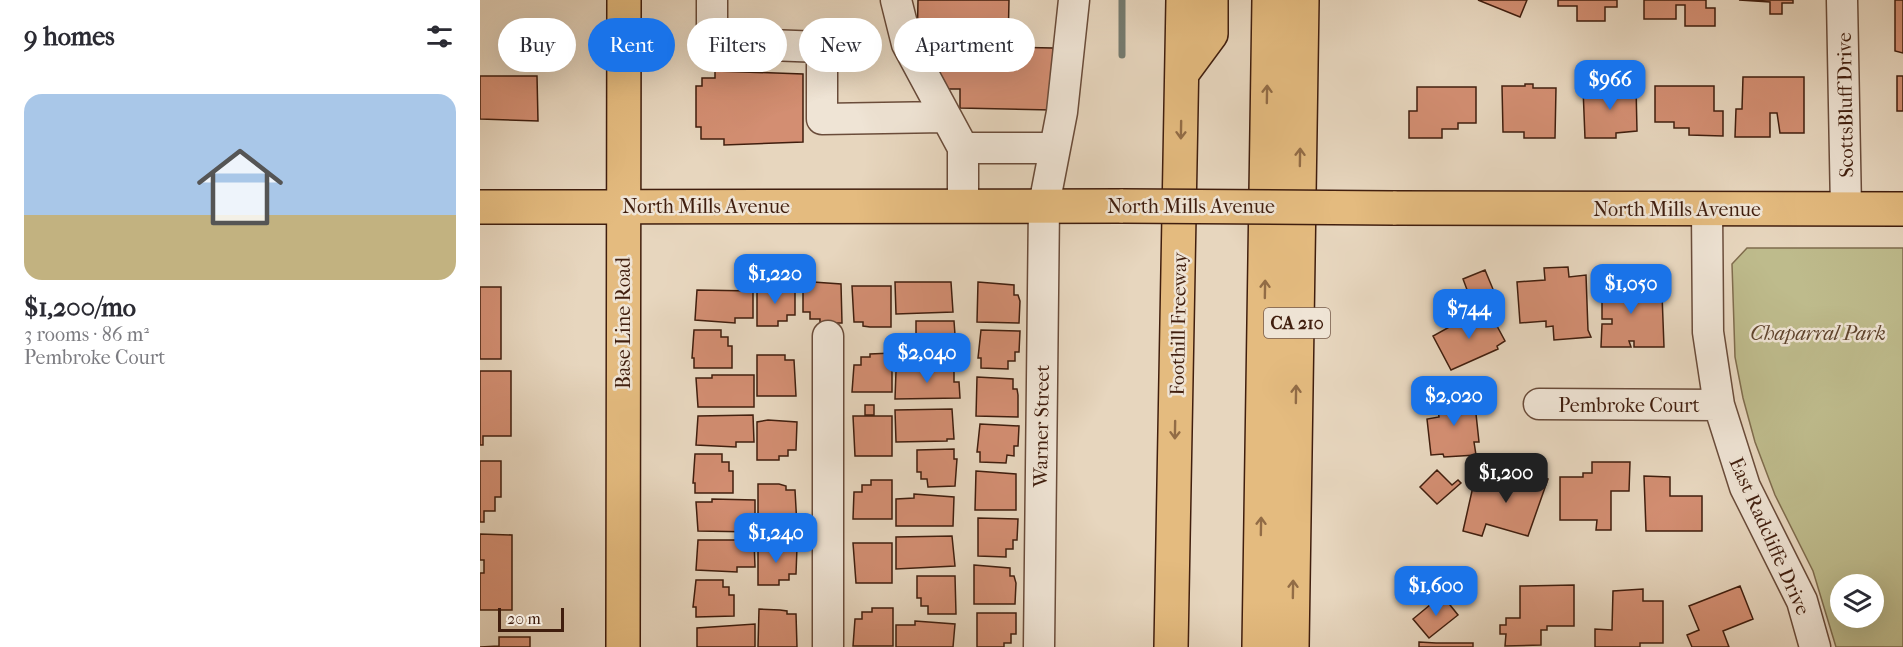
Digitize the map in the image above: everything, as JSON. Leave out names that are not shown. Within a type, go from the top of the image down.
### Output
[{"type":"main road","name":"Base Line Road","points":[[623,647],[624,0]]},
{"type":"main road","name":"Foothill Freeway","points":[[1171,647],[1183,0]]},
{"type":"main road","points":[[1183,72],[1211,34],[1212,0]]},
{"type":"main road","points":[[1259,647],[1269,0]]},
{"type":"main road","name":"CA 210","points":[[1292,647],[1302,0]]},
{"type":"main road","name":"North Mills Avenue","points":[[480,207],[1076,205],[1707,210],[1903,209]]},
{"type":"street","points":[[712,0],[712,44],[822,46],[822,119],[945,117]]},
{"type":"street","points":[[896,0],[907,44],[963,148],[963,206]]},
{"type":"street","name":"Warner Street","points":[[1039,647],[1044,205],[1062,112],[1074,0]]},
{"type":"street","name":"ScottsBluff Drive","points":[[1842,0],[1846,209]]},
{"type":"street","points":[[963,148],[1054,147]]},
{"type":"street","name":"East Radcliffe Drive","points":[[1707,210],[1708,332],[1719,405],[1745,487],[1802,601],[1815,647]]},
{"type":"street","points":[[828,336],[828,647]]},
{"type":"street","name":"Pembroke Court","points":[[1539,404],[1719,405]]},
{"type":"green space","name":"Chaparral Park","points":[[1747,248],[1903,248],[1903,647],[1836,647],[1830,628],[1884,628],[1884,574],[1830,574],[1830,627],[1813,571],[1775,495],[1755,442],[1735,357],[1732,264]]},
{"type":"building","points":[[918,0],[1009,0],[1009,18],[918,18]]},
{"type":"building","points":[[1478,0],[1527,0],[1520,17]]},
{"type":"building","points":[[1558,0],[1617,0],[1617,7],[1605,7],[1605,21],[1577,21],[1577,6],[1558,6]]},
{"type":"building","points":[[1644,0],[1706,0],[1706,8],[1715,8],[1715,26],[1685,26],[1685,5],[1676,5],[1676,19],[1644,19]]},
{"type":"building","points":[[1739,0],[1793,0],[1793,3],[1782,3],[1782,14],[1770,14],[1770,2]]},
{"type":"building","points":[[1895,0],[1903,0],[1903,53],[1895,51]]},
{"type":"building","points":[[1035,48],[1053,48],[1052,110],[960,108],[960,89],[940,89],[940,72],[1035,72]]},
{"type":"building","points":[[715,72],[803,74],[803,142],[724,145],[724,139],[701,139],[701,127],[696,127],[696,86],[702,86],[702,78],[715,78]]},
{"type":"building","points":[[480,76],[537,76],[538,121],[480,119]]},
{"type":"building","points":[[1897,76],[1903,76],[1903,111],[1897,111]]},
{"type":"building","points":[[1743,77],[1804,77],[1804,133],[1780,133],[1777,113],[1770,113],[1770,137],[1735,137],[1736,109],[1742,109]]},
{"type":"building","points":[[1525,84],[1533,84],[1533,88],[1556,88],[1555,138],[1524,138],[1524,132],[1503,132],[1502,86],[1525,86]]},
{"type":"building","points":[[1636,86],[1637,131],[1616,133],[1616,138],[1585,138],[1583,88]]},
{"type":"building","points":[[1655,86],[1714,86],[1714,111],[1723,111],[1723,136],[1689,135],[1689,128],[1674,128],[1674,122],[1655,122]]},
{"type":"building","points":[[1417,87],[1476,87],[1476,123],[1458,123],[1458,129],[1442,129],[1442,138],[1409,138],[1409,111],[1417,111]]},
{"type":"building","points":[[1568,267],[1569,277],[1586,275],[1588,330],[1591,337],[1554,340],[1553,326],[1546,327],[1546,321],[1520,323],[1517,282],[1545,280],[1544,268]]},
{"type":"building","points":[[1485,270],[1495,294],[1472,303],[1463,279]]},
{"type":"building","points":[[1610,276],[1639,276],[1639,294],[1662,294],[1664,347],[1634,347],[1634,341],[1629,341],[1631,347],[1601,347],[1602,324],[1612,324],[1612,319],[1602,319],[1602,283],[1610,283]]},
{"type":"building","points":[[813,282],[841,284],[842,323],[820,323],[820,319],[810,319],[810,312],[803,312],[803,285],[814,285]]},
{"type":"building","points":[[895,282],[951,282],[953,312],[896,314]]},
{"type":"building","points":[[978,282],[1014,285],[1014,295],[1018,295],[1020,301],[1019,323],[977,322]]},
{"type":"building","points":[[784,285],[795,287],[795,315],[787,315],[787,321],[778,321],[778,326],[757,326],[757,288]]},
{"type":"building","points":[[852,286],[891,286],[891,327],[870,327],[863,326],[863,322],[854,322]]},
{"type":"building","points":[[480,287],[501,287],[501,359],[480,359]]},
{"type":"building","points":[[697,290],[753,291],[753,318],[735,318],[735,323],[695,320]]},
{"type":"building","points":[[1480,310],[1484,317],[1490,313],[1505,341],[1497,346],[1498,349],[1451,370],[1433,336]]},
{"type":"building","points":[[916,321],[954,321],[956,349],[954,349],[954,359],[927,360],[927,352],[920,352],[920,343],[916,343]]},
{"type":"building","points":[[694,330],[721,330],[721,337],[728,337],[728,346],[732,346],[732,368],[694,368],[694,358],[692,358]]},
{"type":"building","points":[[981,330],[1020,331],[1019,352],[1015,352],[1015,361],[1008,361],[1008,369],[981,368],[981,358],[978,358]]},
{"type":"building","points":[[892,353],[892,392],[852,392],[854,365],[861,365],[861,357],[870,357],[870,354]]},
{"type":"building","points":[[757,355],[785,355],[785,360],[794,360],[796,396],[757,396]]},
{"type":"building","points":[[913,366],[954,369],[954,382],[959,382],[960,398],[895,399],[896,371],[913,371]]},
{"type":"building","points":[[480,371],[511,371],[511,436],[483,436],[483,445],[480,445]]},
{"type":"building","points":[[712,375],[754,375],[754,407],[698,407],[696,378],[712,378]]},
{"type":"building","points":[[977,377],[1013,379],[1013,389],[1017,389],[1018,395],[1018,417],[976,416]]},
{"type":"building","points":[[1468,391],[1471,414],[1476,414],[1479,442],[1474,442],[1476,455],[1444,457],[1443,454],[1431,455],[1427,419],[1439,417],[1436,397]]},
{"type":"building","points":[[865,405],[874,405],[874,415],[865,415]]},
{"type":"building","points":[[952,409],[954,439],[896,442],[895,410]]},
{"type":"building","points":[[753,415],[754,442],[736,442],[736,447],[696,445],[698,416]]},
{"type":"building","points":[[853,416],[892,416],[892,456],[855,456]]},
{"type":"building","points":[[768,420],[797,422],[796,450],[788,450],[788,456],[779,456],[779,460],[757,460],[757,422]]},
{"type":"building","points":[[980,424],[1019,426],[1018,446],[1014,446],[1014,456],[1007,455],[1006,463],[980,462],[980,452],[977,452]]},
{"type":"building","points":[[954,449],[954,459],[957,459],[955,486],[928,487],[927,479],[921,479],[921,472],[917,472],[917,450]]},
{"type":"building","points":[[695,454],[722,454],[722,462],[729,462],[729,471],[733,471],[733,493],[695,493],[695,483],[693,483]]},
{"type":"building","points":[[480,461],[501,461],[501,497],[495,497],[495,511],[484,511],[484,522],[480,522]]},
{"type":"building","points":[[1592,462],[1630,462],[1629,491],[1611,491],[1611,530],[1596,530],[1597,520],[1560,520],[1560,477],[1583,477],[1583,473],[1592,473]]},
{"type":"building","points":[[1513,469],[1548,479],[1528,536],[1486,524],[1482,536],[1463,531],[1474,482],[1500,489],[1503,480],[1509,482]]},
{"type":"building","points":[[1437,470],[1452,485],[1458,480],[1461,483],[1437,504],[1420,487]]},
{"type":"building","points":[[976,471],[1016,474],[1016,510],[975,510]]},
{"type":"building","points":[[1644,476],[1670,477],[1670,496],[1702,496],[1702,531],[1646,531]]},
{"type":"building","points":[[871,480],[892,480],[892,519],[853,519],[854,492],[862,492],[862,485],[871,485]]},
{"type":"building","points":[[758,484],[779,484],[786,486],[786,490],[795,490],[797,526],[758,526]]},
{"type":"building","points":[[914,494],[954,497],[953,526],[896,526],[896,499],[914,498]]},
{"type":"building","points":[[712,499],[755,500],[755,532],[698,531],[696,502],[712,502]]},
{"type":"building","points":[[978,518],[1018,519],[1017,540],[1013,540],[1013,549],[1006,549],[1006,557],[978,556]]},
{"type":"building","points":[[480,534],[512,535],[512,610],[480,610],[480,573],[484,573],[484,560],[480,560]]},
{"type":"building","points":[[952,536],[955,566],[896,569],[896,537]]},
{"type":"building","points":[[698,540],[754,540],[755,567],[737,567],[737,572],[696,570]]},
{"type":"building","points":[[853,543],[892,543],[892,583],[856,583]]},
{"type":"building","points":[[768,545],[797,547],[796,574],[789,574],[789,580],[779,580],[779,585],[758,585],[758,547],[768,547]]},
{"type":"building","points":[[974,565],[1010,568],[1010,576],[1014,576],[1016,583],[1015,604],[974,604]]},
{"type":"building","points":[[917,576],[955,576],[956,614],[928,614],[928,606],[921,606],[921,598],[917,598]]},
{"type":"building","points":[[696,580],[723,580],[723,587],[729,587],[729,595],[734,595],[734,616],[696,617],[696,607],[693,607]]},
{"type":"building","points":[[1574,585],[1574,626],[1547,626],[1547,630],[1541,630],[1541,645],[1505,646],[1506,634],[1500,634],[1500,625],[1506,625],[1506,618],[1520,618],[1520,586]]},
{"type":"building","points":[[1740,586],[1753,619],[1723,631],[1729,647],[1692,647],[1687,635],[1699,630],[1689,606]]},
{"type":"building","points":[[1643,589],[1643,601],[1663,601],[1663,643],[1640,643],[1640,647],[1595,647],[1595,629],[1612,630],[1613,591]]},
{"type":"building","points":[[1442,595],[1458,615],[1429,638],[1413,619]]},
{"type":"building","points":[[872,608],[893,608],[893,646],[853,646],[855,619],[862,619],[862,612],[872,612]]},
{"type":"building","points":[[759,609],[780,610],[787,611],[787,614],[796,614],[797,647],[758,647]]},
{"type":"building","points":[[977,613],[1016,613],[1016,634],[1011,634],[1011,643],[1004,643],[1004,647],[977,647]]},
{"type":"building","points":[[915,621],[955,624],[953,647],[896,647],[896,625],[915,625]]},
{"type":"building","points":[[755,624],[755,647],[697,647],[697,628]]},
{"type":"building","points":[[499,637],[530,637],[530,647],[480,647],[499,646]]},
{"type":"building","points":[[1419,642],[1473,643],[1473,647],[1419,647]]},
{"type":"waterway","points":[[1122,0],[1122,55]]}]
